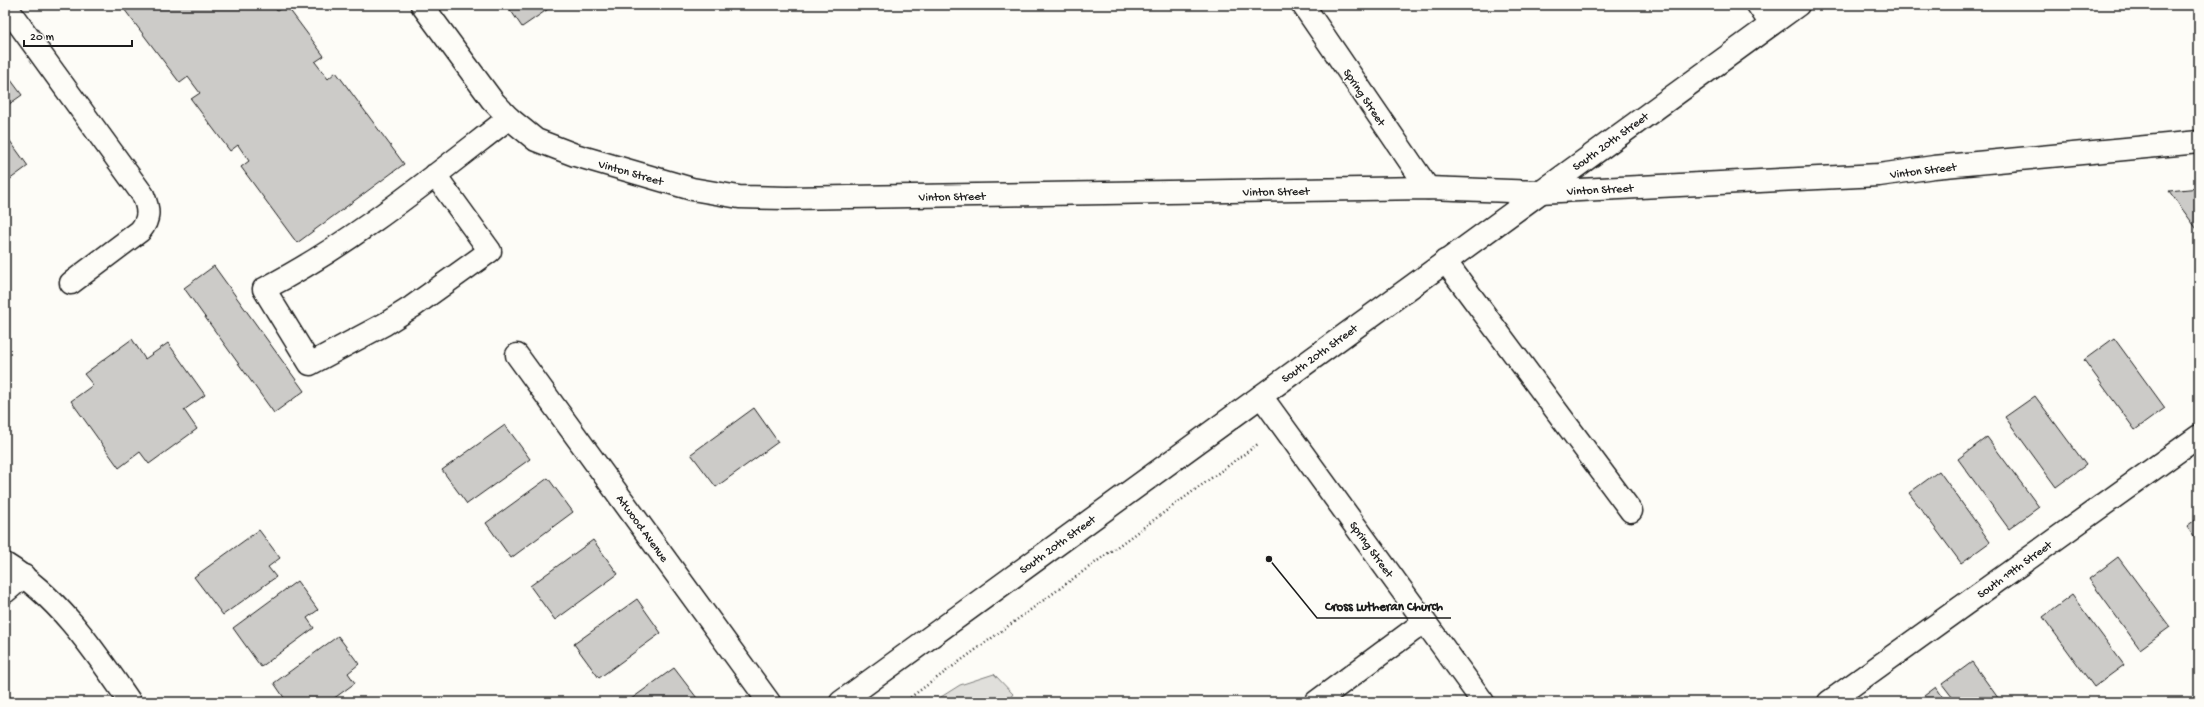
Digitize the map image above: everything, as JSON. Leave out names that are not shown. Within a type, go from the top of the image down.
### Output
[{"type":"street","points":[[5,5],[143,195],[149,208],[145,226],[140,231],[71,283]]},
{"type":"street","name":"Vinton Street","points":[[422,5],[492,100],[509,118],[536,140],[575,155],[692,190],[739,197],[787,198],[1428,188],[1539,192],[1880,175],[1934,167],[2199,142]]},
{"type":"street","name":"Spring Street","points":[[1303,5],[1428,188]]},
{"type":"street","points":[[1758,5],[1771,24]]},
{"type":"street","name":"South 20th Street","points":[[841,702],[1539,192],[1798,5]]},
{"type":"street","points":[[435,175],[490,251],[407,311],[310,364],[264,289],[306,267],[337,248],[509,118]]},
{"type":"street","points":[[1445,261],[1631,511]]},
{"type":"street","name":"Atwood Avenue","points":[[517,355],[769,702]]},
{"type":"street","name":"Spring Street","points":[[1261,396],[1482,702]]},
{"type":"street","name":"South 19th Street","points":[[1829,702],[2199,436]]},
{"type":"street","points":[[5,564],[24,576],[60,608],[88,642],[130,702]]},
{"type":"street","points":[[5,592],[24,576]]},
{"type":"street","points":[[1316,702],[1424,622]]},
{"type":"path","points":[[904,702],[1283,426]]},
{"type":"shaded area","points":[[994,674],[1013,694],[1007,702],[933,702],[960,685]]},
{"type":"building","points":[[121,5],[273,5],[277,11],[286,5],[324,56],[315,62],[328,79],[336,72],[404,164],[297,243],[241,167],[249,161],[238,145],[230,151],[191,99],[200,93],[188,77],[180,83]]},
{"type":"building","points":[[507,5],[554,5],[522,27]]},
{"type":"building","points":[[5,72],[22,95],[5,107]]},
{"type":"building","points":[[5,134],[28,166],[5,183]]},
{"type":"building","points":[[2199,188],[2199,232],[2169,191]]},
{"type":"building","points":[[214,266],[304,391],[274,413],[184,288]]},
{"type":"building","points":[[2114,338],[2165,408],[2135,430],[2084,360]]},
{"type":"building","points":[[132,339],[145,359],[168,343],[205,395],[184,410],[197,429],[149,464],[140,452],[119,468],[71,401],[93,385],[84,374]]},
{"type":"building","points":[[2035,396],[2086,465],[2056,487],[2005,417]]},
{"type":"building","points":[[754,408],[778,442],[716,487],[691,454]]},
{"type":"building","points":[[505,425],[530,459],[467,504],[442,470]]},
{"type":"building","points":[[1987,437],[2039,507],[2009,529],[1958,459]]},
{"type":"building","points":[[1939,471],[1990,542],[1961,563],[1909,493]]},
{"type":"building","points":[[548,478],[573,512],[511,558],[486,523]]},
{"type":"building","points":[[2199,517],[2199,543],[2187,526]]},
{"type":"building","points":[[259,530],[280,558],[268,567],[276,577],[223,615],[194,577]]},
{"type":"building","points":[[593,540],[618,574],[555,620],[530,586]]},
{"type":"building","points":[[2118,557],[2170,627],[2140,649],[2089,579]]},
{"type":"building","points":[[297,581],[318,610],[307,618],[314,628],[261,667],[233,628]]},
{"type":"building","points":[[2072,595],[2124,665],[2094,687],[2043,617]]},
{"type":"building","points":[[637,599],[661,633],[599,678],[574,644]]},
{"type":"building","points":[[338,636],[359,664],[348,673],[355,683],[329,702],[287,702],[274,683]]},
{"type":"building","points":[[1972,662],[2001,702],[1956,702],[1942,684]]},
{"type":"building","points":[[674,668],[700,702],[627,702]]},
{"type":"building","points":[[1936,687],[1946,702],[1916,702]]},
{"type":"place","name":"Cross Lutheran Church","points":[[1269,559]]}]
